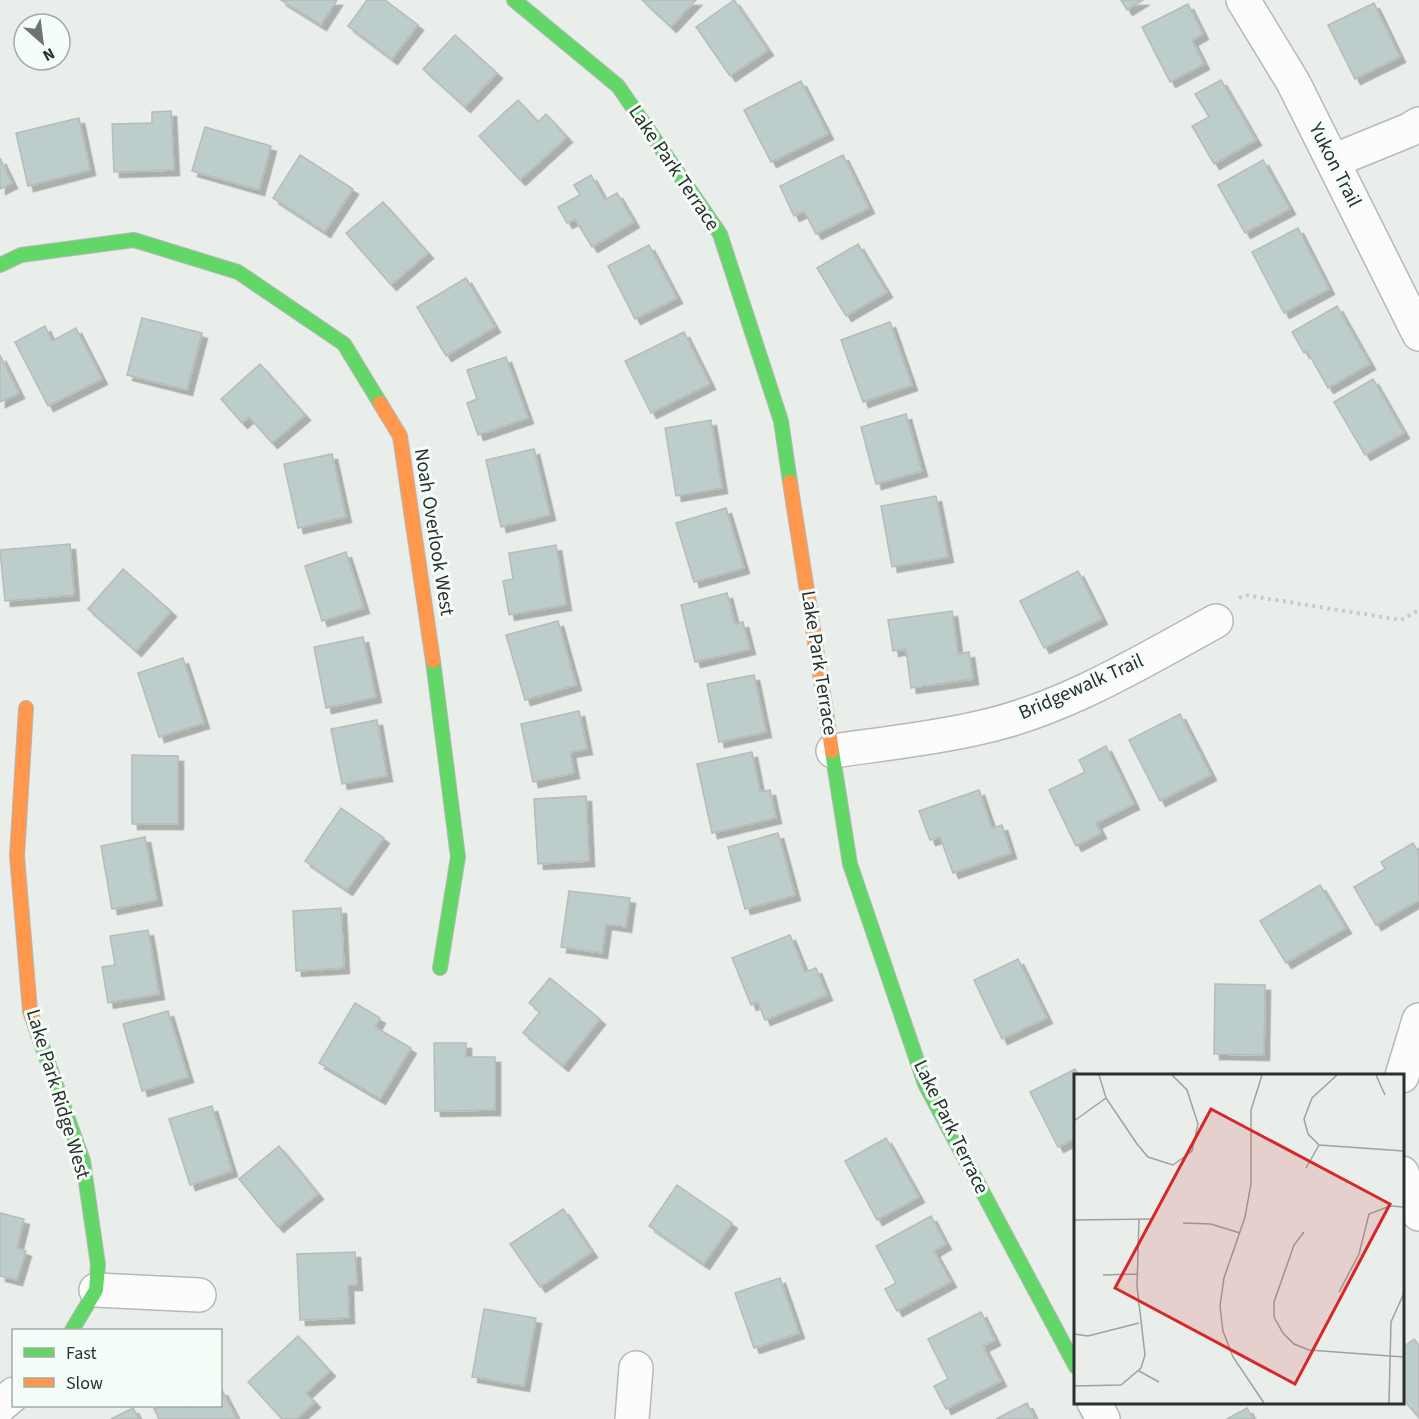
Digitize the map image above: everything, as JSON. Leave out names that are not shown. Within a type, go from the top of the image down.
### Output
[{"type":"street","name":"Lake Park Terrace","points":[[514,0],[618,86],[720,234],[781,421],[850,864],[925,1084],[1074,1363]]},
{"type":"street","name":"Yukon Trail","points":[[1243,0],[1293,82],[1419,334]]},
{"type":"street","points":[[1333,161],[1419,124]]},
{"type":"street","name":"Noah Overlook West","points":[[0,265],[21,255],[134,240],[238,272],[344,344],[400,436],[426,610],[458,857],[440,968]]},
{"type":"street","name":"Bridgewalk Trail","points":[[833,751],[979,728],[1038,710],[1092,686],[1216,621]]},
{"type":"street","name":"Lake Park Ridge West","points":[[26,708],[17,856],[30,1011],[83,1161],[98,1265],[96,1290],[73,1329]]},
{"type":"street","points":[[1403,1074],[1419,1020]]},
{"type":"street","points":[[1404,1178],[1419,1214]]},
{"type":"street","points":[[96,1290],[200,1295]]},
{"type":"street","points":[[632,1419],[636,1368]]},
{"type":"street","points":[[0,1406],[12,1396]]},
{"type":"street","points":[[1095,1404],[1103,1419]]},
{"type":"path","points":[[1216,621],[1210,611],[1245,595],[1401,620],[1419,610]]},
{"type":"building","points":[[281,0],[337,0],[321,25]]},
{"type":"building","points":[[367,0],[385,0],[418,25],[392,59],[348,26]]},
{"type":"building","points":[[642,0],[696,0],[671,27]]},
{"type":"building","points":[[734,0],[768,50],[730,76],[696,27]]},
{"type":"building","points":[[1121,0],[1143,0],[1127,10]]},
{"type":"building","points":[[1374,3],[1400,57],[1355,79],[1328,25]]},
{"type":"building","points":[[1188,4],[1203,34],[1192,40],[1204,64],[1170,82],[1142,27]]},
{"type":"building","points":[[455,35],[497,73],[465,107],[423,69]]},
{"type":"building","points":[[1221,80],[1256,140],[1214,164],[1192,126],[1209,117],[1195,94]]},
{"type":"building","points":[[801,81],[828,134],[771,162],[744,110]]},
{"type":"building","points":[[518,100],[538,122],[546,114],[567,137],[520,180],[479,136]]},
{"type":"building","points":[[171,111],[174,170],[114,172],[112,124],[152,123],[152,112]]},
{"type":"building","points":[[79,118],[90,170],[28,186],[16,133]]},
{"type":"building","points":[[205,127],[271,146],[259,190],[192,171]]},
{"type":"building","points":[[300,155],[353,189],[325,232],[273,198]]},
{"type":"building","points":[[843,155],[869,208],[816,234],[804,211],[794,216],[780,186]]},
{"type":"building","points":[[0,158],[12,183],[0,189]]},
{"type":"building","points":[[1263,160],[1290,209],[1245,233],[1218,185]]},
{"type":"building","points":[[591,175],[605,200],[617,193],[634,222],[592,247],[575,219],[567,223],[558,207],[580,195],[574,185]]},
{"type":"building","points":[[383,202],[428,253],[391,285],[346,233]]},
{"type":"building","points":[[1298,228],[1329,289],[1284,313],[1252,252]]},
{"type":"building","points":[[858,244],[887,292],[846,316],[817,268]]},
{"type":"building","points":[[649,245],[677,298],[635,319],[608,266]]},
{"type":"building","points":[[466,278],[495,327],[446,356],[417,307]]},
{"type":"building","points":[[1337,306],[1370,364],[1328,388],[1307,351],[1304,353],[1292,332]]},
{"type":"building","points":[[142,318],[202,333],[187,390],[127,375]]},
{"type":"building","points":[[890,322],[912,385],[863,402],[841,340]]},
{"type":"building","points":[[45,326],[52,341],[76,328],[102,379],[48,406],[15,342]]},
{"type":"building","points":[[684,332],[710,384],[651,413],[625,361]]},
{"type":"building","points":[[0,355],[19,393],[0,402]]},
{"type":"building","points":[[506,357],[528,418],[478,435],[467,403],[477,399],[467,370]]},
{"type":"building","points":[[260,364],[305,415],[272,443],[249,417],[242,423],[221,399]]},
{"type":"building","points":[[1373,379],[1404,433],[1365,455],[1334,402]]},
{"type":"building","points":[[906,414],[922,471],[876,484],[861,427]]},
{"type":"building","points":[[711,420],[722,488],[676,496],[665,428]]},
{"type":"building","points":[[534,449],[550,515],[501,527],[486,460]]},
{"type":"building","points":[[332,454],[346,517],[298,528],[284,464]]},
{"type":"building","points":[[936,496],[948,557],[892,567],[881,506]]},
{"type":"building","points":[[726,508],[744,568],[694,582],[676,523]]},
{"type":"building","points":[[70,544],[74,595],[5,601],[0,550]]},
{"type":"building","points":[[556,545],[566,605],[509,615],[503,581],[513,579],[509,553]]},
{"type":"building","points":[[346,552],[364,608],[322,621],[305,566]]},
{"type":"building","points":[[123,569],[171,611],[136,651],[88,609]]},
{"type":"building","points":[[1078,571],[1102,619],[1044,648],[1020,601]]},
{"type":"building","points":[[727,593],[735,624],[743,622],[750,649],[695,662],[681,605]]},
{"type":"building","points":[[952,611],[958,654],[969,652],[973,679],[911,688],[906,649],[893,651],[888,620]]},
{"type":"building","points":[[558,621],[576,685],[525,700],[506,635]]},
{"type":"building","points":[[363,637],[376,697],[326,708],[314,647]]},
{"type":"building","points":[[183,658],[204,723],[159,737],[138,673]]},
{"type":"building","points":[[754,675],[766,732],[719,742],[707,684]]},
{"type":"building","points":[[579,711],[587,749],[570,752],[574,773],[533,782],[521,724]]},
{"type":"building","points":[[1180,714],[1211,775],[1160,801],[1129,740]]},
{"type":"building","points":[[377,720],[387,776],[342,784],[331,729]]},
{"type":"building","points":[[1106,746],[1134,804],[1096,823],[1101,833],[1076,846],[1049,790],[1085,772],[1079,760]]},
{"type":"building","points":[[752,752],[760,792],[770,790],[776,818],[712,833],[697,764]]},
{"type":"building","points":[[132,755],[178,756],[178,824],[132,824]]},
{"type":"building","points":[[979,790],[992,828],[1002,825],[1011,853],[953,873],[940,837],[930,840],[919,811]]},
{"type":"building","points":[[586,796],[589,861],[538,864],[534,799]]},
{"type":"building","points":[[341,808],[384,838],[347,890],[305,861]]},
{"type":"building","points":[[778,833],[795,895],[745,909],[728,847]]},
{"type":"building","points":[[145,837],[157,900],[112,909],[101,846]]},
{"type":"building","points":[[1413,843],[1419,854],[1419,900],[1376,925],[1354,887],[1385,869],[1381,862]]},
{"type":"building","points":[[1320,885],[1346,928],[1286,963],[1260,921]]},
{"type":"building","points":[[569,891],[630,898],[626,927],[606,924],[602,953],[561,947]]},
{"type":"building","points":[[341,908],[344,968],[296,971],[293,911]]},
{"type":"building","points":[[148,930],[159,994],[108,1003],[102,967],[115,965],[110,936]]},
{"type":"building","points":[[790,935],[805,972],[816,968],[827,995],[765,1020],[758,1002],[751,1005],[732,958]]},
{"type":"building","points":[[1018,959],[1047,1018],[1002,1039],[974,980]]},
{"type":"building","points":[[550,978],[600,1019],[563,1066],[523,1033],[540,1012],[529,1003]]},
{"type":"building","points":[[1215,984],[1265,985],[1264,1055],[1214,1054]]},
{"type":"building","points":[[355,1003],[380,1018],[375,1027],[411,1048],[380,1099],[319,1063]]},
{"type":"building","points":[[168,1011],[188,1077],[142,1091],[123,1024]]},
{"type":"building","points":[[434,1043],[466,1043],[466,1057],[495,1057],[495,1110],[435,1111]]},
{"type":"building","points":[[1075,1069],[1078,1074],[1074,1074],[1074,1139],[1058,1147],[1030,1092]]},
{"type":"building","points":[[212,1106],[232,1171],[190,1185],[169,1119]]},
{"type":"building","points":[[886,1138],[919,1197],[877,1220],[845,1161]]},
{"type":"building","points":[[279,1146],[318,1194],[278,1227],[239,1179]]},
{"type":"building","points":[[677,1185],[732,1223],[704,1264],[649,1226]]},
{"type":"building","points":[[563,1209],[592,1252],[540,1287],[510,1244]]},
{"type":"building","points":[[0,1213],[24,1219],[17,1248],[26,1251],[17,1280],[0,1276]]},
{"type":"building","points":[[931,1216],[946,1244],[934,1251],[951,1282],[897,1311],[885,1289],[896,1283],[876,1246]]},
{"type":"building","points":[[355,1252],[357,1285],[348,1285],[349,1318],[300,1320],[297,1254]]},
{"type":"building","points":[[780,1278],[799,1333],[754,1348],[735,1293]]},
{"type":"building","points":[[484,1309],[536,1318],[524,1386],[472,1377]]},
{"type":"building","points":[[981,1312],[995,1340],[983,1346],[1001,1381],[946,1409],[934,1386],[948,1379],[928,1339]]},
{"type":"building","points":[[298,1336],[330,1371],[306,1393],[315,1402],[296,1419],[282,1419],[248,1382]]},
{"type":"building","points":[[1414,1339],[1419,1345],[1419,1418],[1404,1400],[1404,1346]]},
{"type":"building","points":[[222,1390],[237,1419],[159,1419],[154,1409],[159,1407],[222,1407]]},
{"type":"building","points":[[1027,1403],[1035,1419],[996,1419]]},
{"type":"building","points":[[133,1408],[139,1419],[111,1419]]},
{"type":"building","points":[[1247,1408],[1253,1419],[1227,1419]]},
{"type":"traffic: fast","points":[[514,0],[618,86],[720,234],[781,421],[790,482]]},
{"type":"traffic: fast","points":[[0,265],[21,255],[134,240],[238,272],[344,344],[380,403]]},
{"type":"traffic: fast","points":[[433,661],[458,857],[440,968]]},
{"type":"traffic: fast","points":[[832,751],[850,864],[925,1084],[1074,1363]]},
{"type":"traffic: fast","points":[[41,1043],[83,1161],[98,1265],[96,1290],[73,1329]]},
{"type":"traffic: slow","points":[[380,403],[400,436],[433,661]]},
{"type":"traffic: slow","points":[[790,482],[832,751]]},
{"type":"traffic: slow","points":[[26,708],[17,856],[30,1011],[41,1043]]}]
